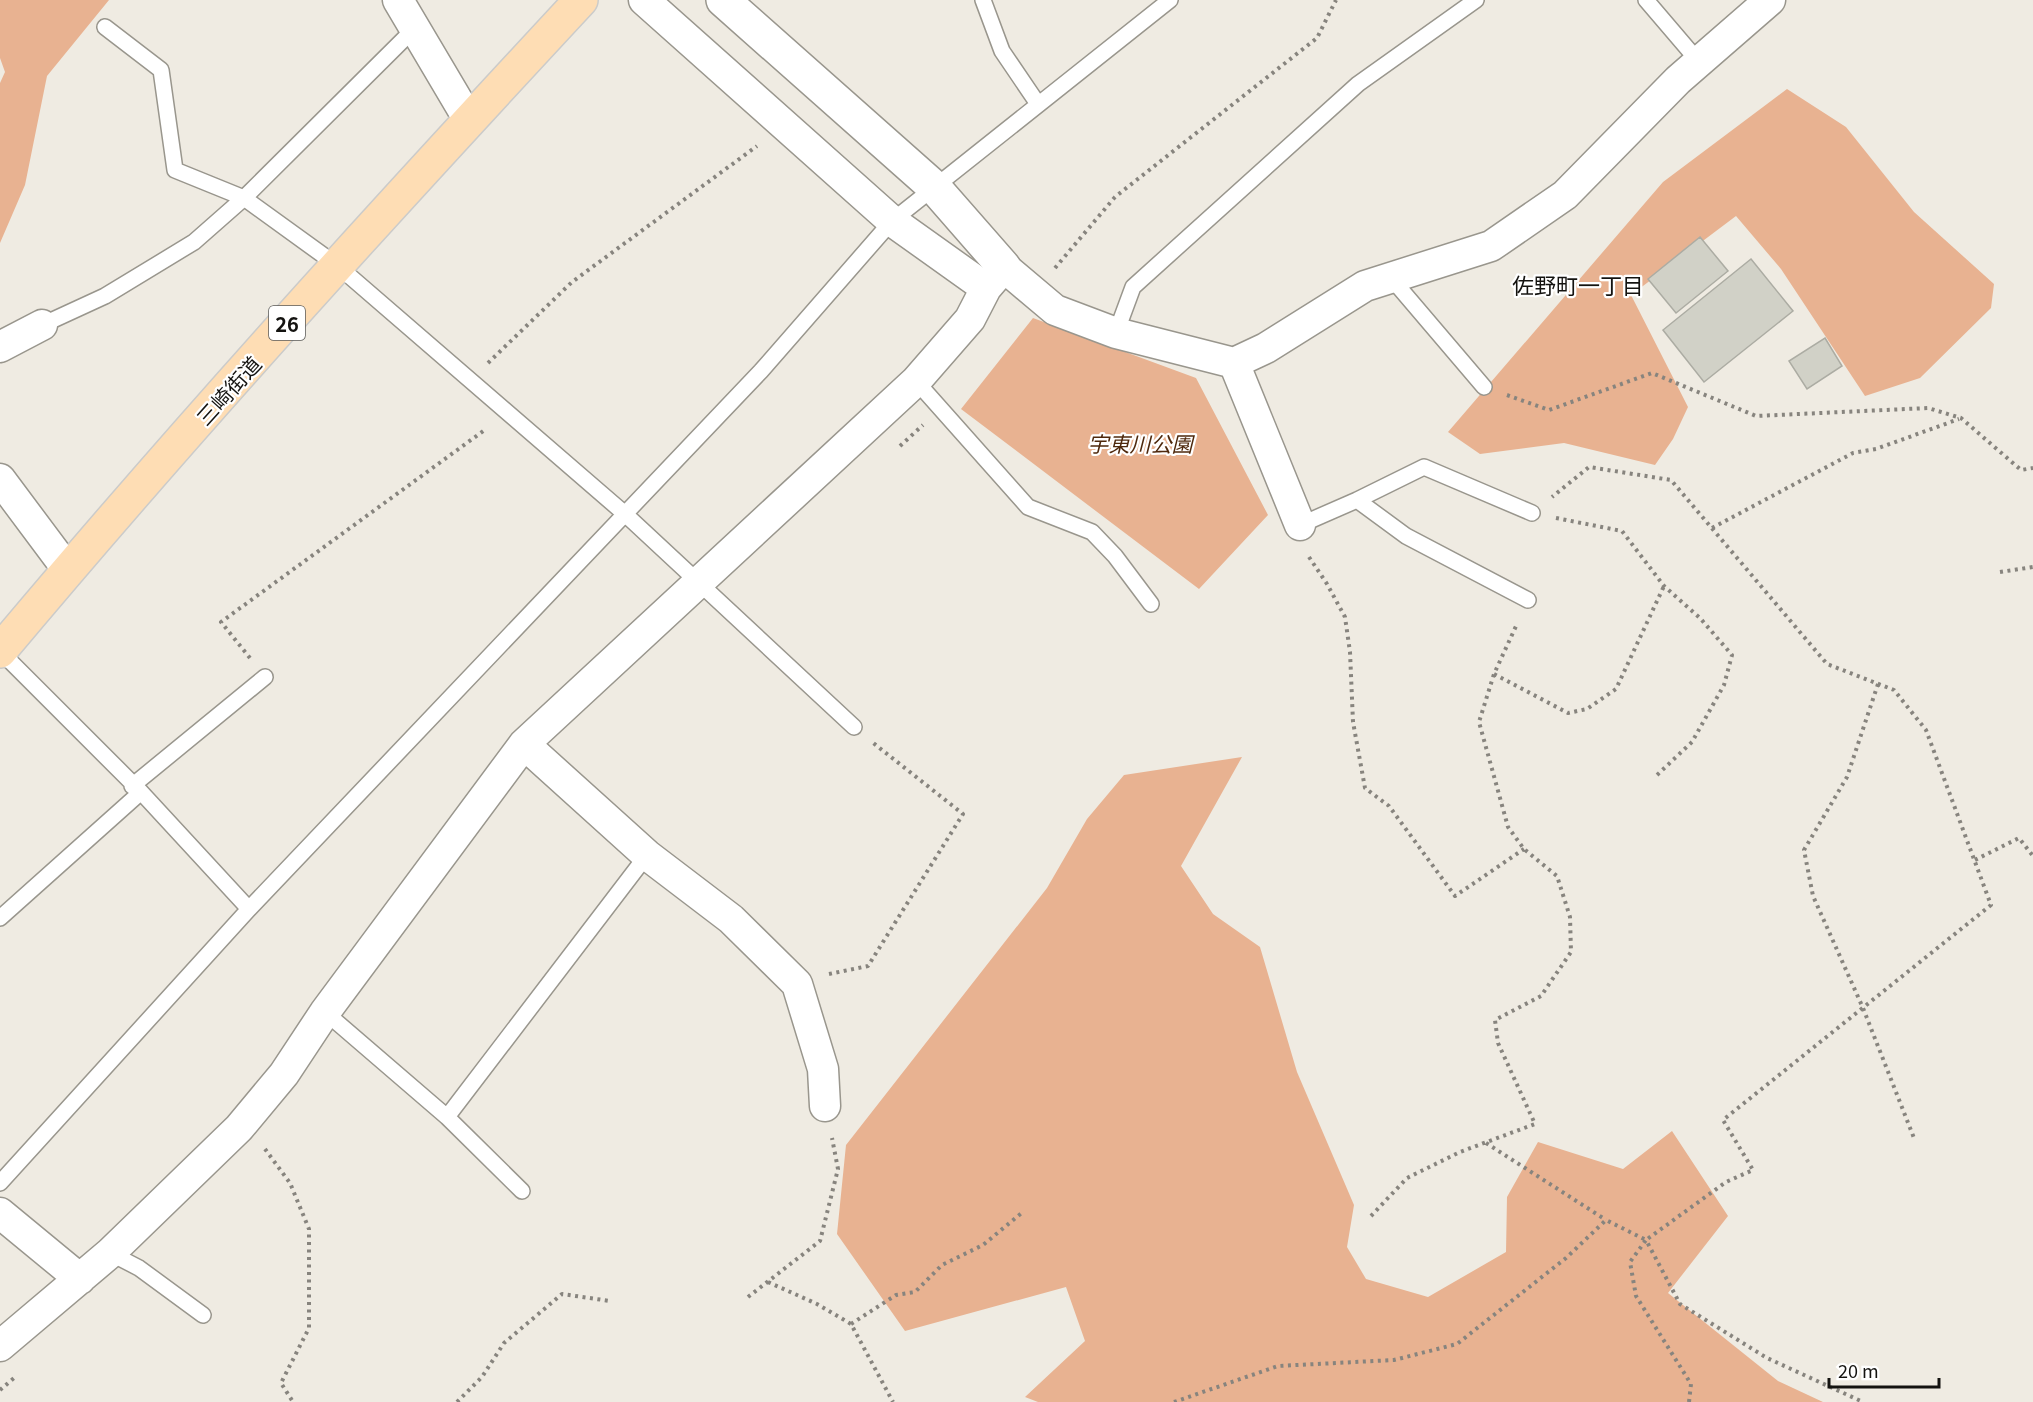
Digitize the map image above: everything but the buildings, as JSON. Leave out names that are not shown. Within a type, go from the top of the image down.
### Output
[{"type":"main road","name":"三崎街道","points":[[0,651],[68,570],[338,266],[581,0]]},
{"type":"street","points":[[398,0],[469,120]]},
{"type":"street","points":[[644,0],[892,221],[995,277],[1033,293],[1055,310],[1116,333],[1234,363],[1266,348],[1365,286],[1491,246],[1565,195],[1699,62],[1770,0]]},
{"type":"street","points":[[723,0],[934,187],[995,277]]},
{"type":"street","points":[[0,1346],[110,1253],[239,1128],[284,1074],[325,1012],[524,744],[916,381],[970,319],[995,277]]},
{"type":"street","points":[[0,347],[42,325]]},
{"type":"street","points":[[1234,363],[1300,525]]},
{"type":"street","points":[[0,479],[68,570]]},
{"type":"street","points":[[524,744],[647,855],[731,919],[797,984],[823,1069],[825,1106]]},
{"type":"street","points":[[0,1213],[80,1279]]},
{"type":"lane","points":[[983,0],[1002,51],[1038,104]]},
{"type":"lane","points":[[0,1184],[249,909],[761,371],[892,221],[1170,0]]},
{"type":"lane","points":[[1116,333],[1133,287],[1358,84],[1476,0]]},
{"type":"lane","points":[[1646,0],[1699,62]]},
{"type":"lane","points":[[105,27],[162,70],[176,170],[244,198],[338,266],[625,514],[854,727]]},
{"type":"lane","points":[[42,325],[105,296],[194,242],[244,198],[414,30]]},
{"type":"lane","points":[[1392,279],[1484,387]]},
{"type":"lane","points":[[916,381],[1028,507],[1092,532],[1114,556],[1151,604]]},
{"type":"lane","points":[[1300,525],[1424,467],[1532,513]]},
{"type":"lane","points":[[1357,500],[1406,536],[1528,600]]},
{"type":"lane","points":[[0,651],[65,714],[249,909]]},
{"type":"lane","points":[[0,918],[136,789],[265,677]]},
{"type":"lane","points":[[447,1117],[647,855]]},
{"type":"lane","points":[[325,1012],[447,1117],[522,1191]]},
{"type":"lane","points":[[110,1253],[139,1268],[203,1315]]},
{"type":"path","points":[[1033,293],[1115,197],[1317,38],[1336,0]]},
{"type":"path","points":[[470,380],[572,282],[784,126]]},
{"type":"path","points":[[1484,387],[1548,410],[1652,373],[1756,416],[1928,408],[1961,418],[2021,470],[2033,468]]},
{"type":"path","points":[[898,448],[941,409]]},
{"type":"path","points":[[265,677],[221,622],[508,413]]},
{"type":"path","points":[[1712,528],[1853,453],[1876,449],[1961,418]]},
{"type":"path","points":[[1532,513],[1589,467],[1671,480],[1827,664],[1894,690],[1926,730],[1991,904],[1723,1120],[1753,1170],[1726,1182],[1646,1240],[1630,1262],[1636,1296],[1691,1384],[1689,1402]]},
{"type":"path","points":[[1532,513],[1622,531],[1664,586],[1700,618],[1732,655],[1724,685],[1692,742],[1656,776]]},
{"type":"path","points":[[2000,572],[2033,567]]},
{"type":"path","points":[[1328,584],[1345,617],[1350,652],[1353,722],[1365,788],[1389,806],[1455,896],[1524,849]]},
{"type":"path","points":[[1494,674],[1568,713],[1587,709],[1616,689],[1664,586]]},
{"type":"path","points":[[1371,1216],[1407,1178],[1485,1143],[1535,1124],[1498,1043],[1495,1020],[1542,996],[1571,952],[1570,917],[1557,876],[1524,849],[1508,827],[1479,722],[1494,674],[1528,600]]},
{"type":"path","points":[[1878,684],[1847,777],[1804,850],[1813,896],[1863,1008],[1914,1138]]},
{"type":"path","points":[[797,984],[829,974],[868,966],[963,814],[854,727]]},
{"type":"path","points":[[1975,860],[2019,838],[2033,856]]},
{"type":"path","points":[[748,1297],[820,1241],[838,1169],[825,1106]]},
{"type":"path","points":[[255,1155],[271,1139]]},
{"type":"path","points":[[1485,1143],[1605,1220],[1646,1240],[1680,1304],[1767,1358],[1863,1402]]},
{"type":"path","points":[[264,1148],[290,1183],[309,1229],[309,1328],[281,1383],[293,1402]]},
{"type":"path","points":[[850,1324],[896,1295],[915,1292],[942,1265],[983,1245],[1024,1211]]},
{"type":"path","points":[[1174,1402],[1278,1366],[1394,1360],[1457,1344],[1566,1258],[1605,1220]]},
{"type":"path","points":[[768,1282],[817,1304],[850,1324],[893,1402]]},
{"type":"path","points":[[457,1402],[482,1377],[504,1343],[562,1294],[610,1301]]},
{"type":"path","points":[[0,1390],[17,1375]]},
{"type":"green space","points":[[0,0],[109,0],[47,76],[25,185],[0,243],[0,83],[5,72],[0,58]]},
{"type":"green space","points":[[1787,89],[1846,127],[1914,212],[1994,284],[1991,308],[1920,378],[1865,396],[1781,269],[1736,216],[1631,295],[1688,407],[1673,439],[1655,465],[1564,443],[1480,454],[1448,432],[1663,182]]},
{"type":"green space","name":"宇東川公園","points":[[1033,318],[1196,378],[1268,515],[1199,589],[961,409]]},
{"type":"green space","points":[[1242,757],[1181,866],[1213,914],[1260,947],[1297,1072],[1354,1205],[1347,1247],[1366,1279],[1428,1297],[1506,1252],[1507,1197],[1538,1142],[1623,1169],[1672,1131],[1728,1216],[1668,1293],[1778,1381],[1823,1402],[1038,1402],[1025,1397],[1085,1341],[1066,1287],[905,1331],[837,1234],[846,1145],[1047,888],[1087,819],[1124,775]]},
{"type":"district","name":"佐野町一丁目","points":[[1578,284]]}]
